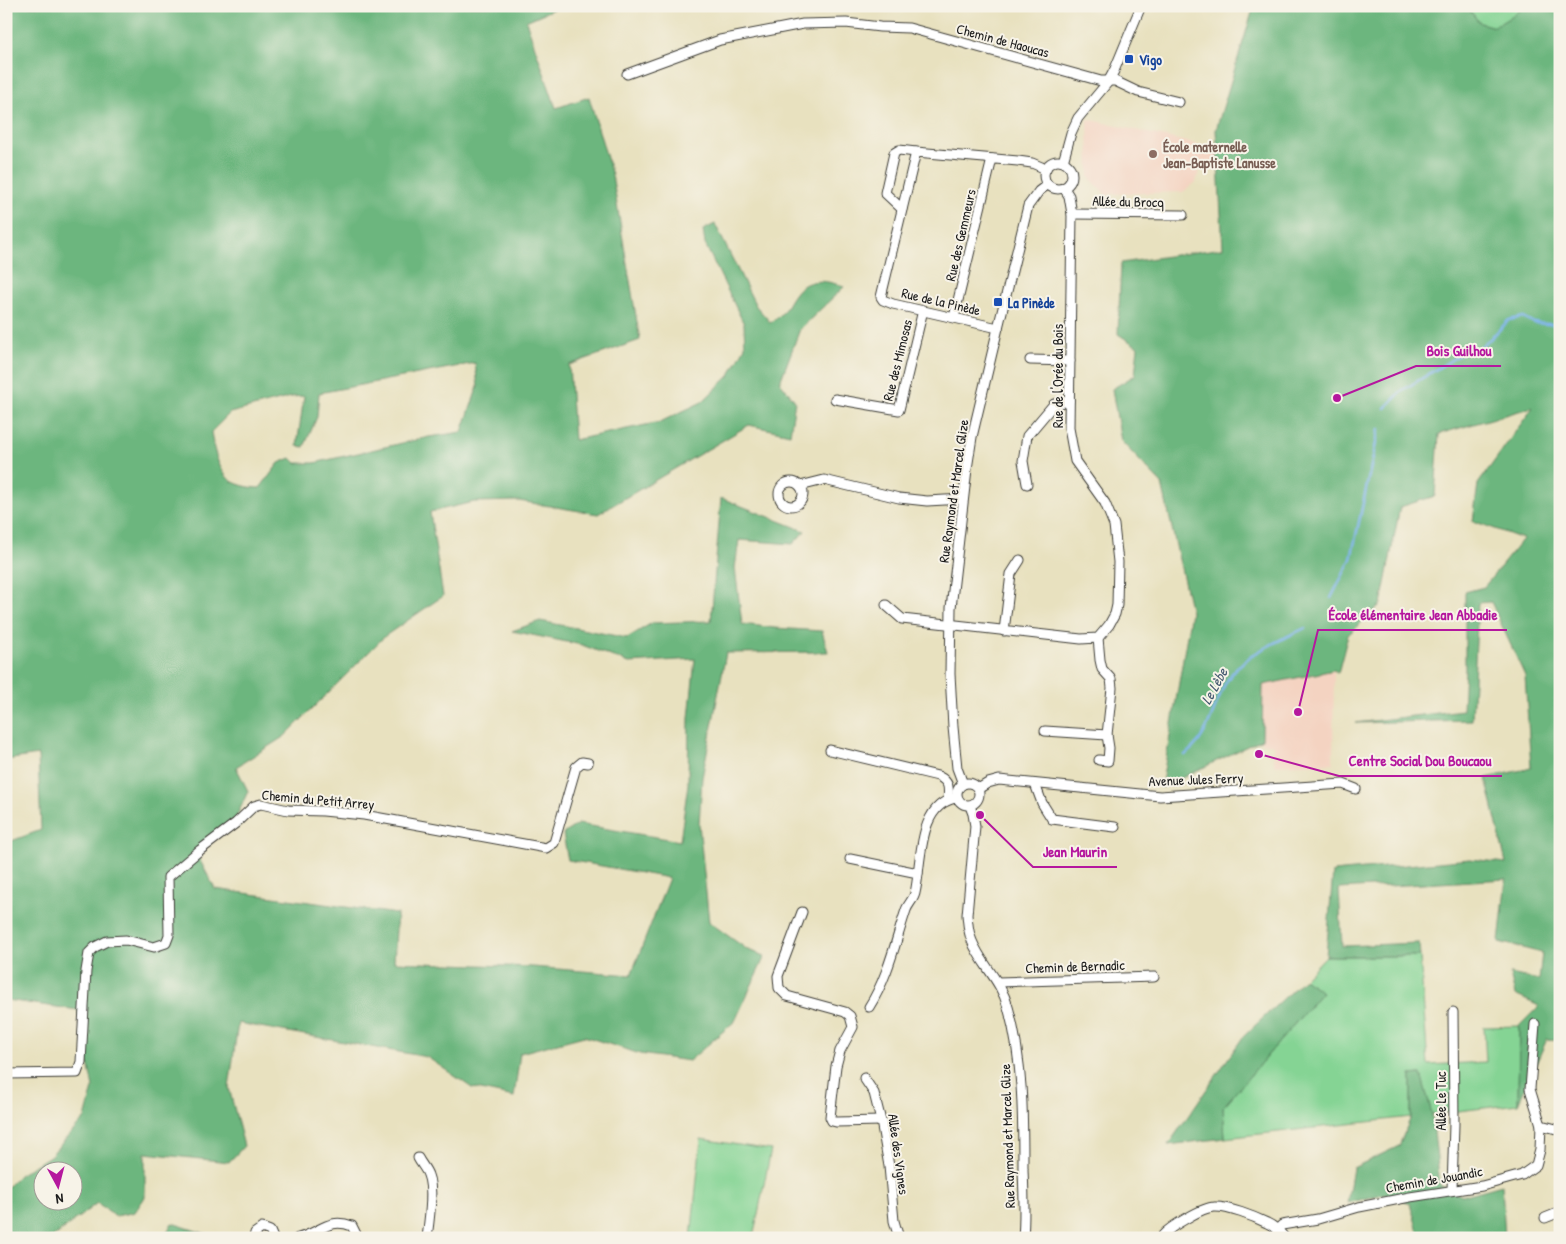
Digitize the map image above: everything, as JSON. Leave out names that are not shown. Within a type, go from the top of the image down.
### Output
[{"type":"street","points":[[1063,162],[1071,133],[1078,118],[1108,82],[1117,66],[1141,6]]},
{"type":"street","name":"Chemin de Haoucas","points":[[627,74],[720,40],[803,24],[846,23],[908,28],[1108,82],[1115,81],[1138,92],[1179,102]]},
{"type":"street","points":[[902,209],[885,193],[894,153],[899,150],[1032,164],[1046,169]]},
{"type":"street","name":"Rue de la Pinède","points":[[916,152],[881,297],[883,300],[893,304],[998,328]]},
{"type":"street","name":"Rue des Gemmeurs","points":[[954,317],[992,159]]},
{"type":"street","points":[[1053,162],[1063,162],[1068,165],[1072,173],[1071,182],[1064,188],[1056,189],[1047,184],[1044,179],[1046,169],[1053,162]]},
{"type":"street","name":"Rue Raymond et Marcel Glize","points":[[963,784],[957,768],[953,727],[950,624],[972,437],[1028,206],[1039,190],[1047,184]]},
{"type":"street","name":"Rue de l'Orée du Bois","points":[[1064,188],[1069,196],[1072,214],[1069,428],[1075,461],[1105,503],[1114,525],[1118,562],[1116,614],[1098,638]]},
{"type":"street","name":"Allée du Brocq","points":[[1072,214],[1183,215]]},
{"type":"street","name":"Rue des Mimosas","points":[[835,399],[899,410],[923,310]]},
{"type":"street","points":[[1030,360],[1070,361]]},
{"type":"street","points":[[1027,484],[1023,461],[1026,436],[1054,404],[1070,402]]},
{"type":"street","points":[[800,486],[824,480],[899,498],[927,501],[964,500]]},
{"type":"street","points":[[1004,631],[1010,574],[1020,560]]},
{"type":"street","points":[[886,605],[902,619],[1082,639],[1098,638],[1102,669],[1110,679],[1112,688],[1107,735],[1108,761],[1099,760]]},
{"type":"street","points":[[1045,730],[1107,735]]},
{"type":"street","points":[[830,750],[938,776],[949,785],[953,799],[962,804],[970,806],[977,803],[980,796],[978,789],[972,783],[963,784],[953,799],[939,806],[933,813],[926,827],[915,895],[907,907],[892,960],[869,1007]]},
{"type":"street","name":"Chemin du Petit Arrey","points":[[6,1074],[77,1073],[81,1062],[86,971],[89,953],[96,946],[107,941],[126,940],[154,947],[166,943],[169,935],[168,877],[236,823],[254,806],[261,804],[288,810],[322,811],[364,816],[546,848],[554,843],[576,767],[582,762],[588,763]]},
{"type":"street","name":"Avenue Jules Ferry","points":[[978,789],[988,783],[999,780],[1160,796],[1343,784],[1356,789]]},
{"type":"street","points":[[1034,784],[1042,803],[1052,819],[1115,826]]},
{"type":"street","name":"Rue Raymond et Marcel Glize","points":[[970,806],[976,826],[967,915],[968,926],[975,948],[998,982],[1008,1006],[1022,1080],[1023,1238]]},
{"type":"street","points":[[850,859],[918,872]]},
{"type":"street","points":[[802,912],[778,976],[779,988],[787,996],[846,1012],[850,1016],[853,1027],[840,1051],[836,1066],[830,1117],[832,1121],[836,1122],[881,1121]]},
{"type":"street","name":"Chemin de Bernadic","points":[[998,982],[1154,977]]},
{"type":"street","name":"Allée Le Tuc","points":[[1452,1190],[1454,1124],[1453,1012]]},
{"type":"street","name":"Chemin de Jouandic","points":[[1277,1230],[1282,1225],[1318,1219],[1359,1207],[1522,1175],[1536,1165],[1540,1150],[1541,1126],[1530,1089],[1535,1024]]},
{"type":"street","name":"Allée des Vignes","points":[[864,1078],[874,1093],[881,1121],[889,1166],[894,1221],[899,1238]]},
{"type":"street","points":[[1541,1126],[1560,1130]]},
{"type":"street","points":[[418,1158],[430,1182],[430,1218],[427,1238]]},
{"type":"street","points":[[1164,1236],[1168,1229],[1184,1219],[1216,1206],[1268,1223],[1285,1238]]},
{"type":"street","points":[[1545,1218],[1560,1212]]},
{"type":"street","points":[[298,1238],[307,1236],[331,1224],[343,1223],[352,1226],[358,1238]]},
{"type":"street","points":[[254,1238],[255,1233],[262,1228],[270,1231],[273,1238]]},
{"type":"shaded area","name":"École maternelle Jean-Baptiste Lanusse","points":[[1088,119],[1217,149],[1218,160],[1201,163],[1196,182],[1183,192],[1109,194],[1108,197],[1089,177]]},
{"type":"shaded area","points":[[1334,670],[1333,763],[1274,765],[1274,745],[1262,743],[1263,685]]},
{"type":"green space","points":[[6,6],[560,6],[526,21],[556,108],[589,97],[612,175],[640,340],[569,365],[574,440],[660,422],[702,402],[730,375],[745,347],[744,324],[705,244],[703,230],[715,224],[756,306],[770,322],[782,313],[795,293],[805,284],[818,281],[844,287],[800,329],[780,382],[795,401],[790,434],[749,425],[598,514],[519,501],[474,502],[430,512],[443,596],[385,636],[285,736],[236,767],[248,791],[236,818],[195,851],[215,889],[397,914],[394,962],[533,967],[631,975],[669,878],[568,860],[563,834],[578,824],[680,841],[688,784],[689,718],[695,659],[629,663],[582,645],[512,631],[540,621],[627,638],[652,623],[711,621],[721,498],[805,531],[793,544],[739,540],[735,568],[742,624],[822,631],[828,652],[726,653],[702,778],[699,824],[709,922],[748,950],[765,956],[735,1021],[689,1061],[640,1054],[584,1036],[520,1053],[514,1097],[472,1088],[427,1057],[238,1023],[229,1088],[244,1146],[229,1162],[145,1153],[145,1197],[135,1212],[116,1216],[97,1203],[52,1238],[6,1238],[6,1188],[19,1175],[32,1167],[32,1212],[82,1212],[82,1162],[40,1162],[50,1156],[85,1118],[93,1088],[78,1010],[6,1000],[6,843],[41,830],[38,755],[6,760]],"holes":[[[475,363],[478,386],[462,432],[429,437],[314,463],[296,463],[291,458],[279,463],[260,488],[247,487],[230,480],[218,462],[214,449],[211,432],[230,413],[291,397],[304,396],[297,446],[304,447],[317,417],[319,393]]]},
{"type":"green space","points":[[1254,6],[1466,6],[1480,23],[1494,27],[1514,15],[1522,6],[1560,6],[1560,1040],[1547,1039],[1518,1104],[1519,1026],[1539,1006],[1515,995],[1510,974],[1539,980],[1542,953],[1499,942],[1506,879],[1339,889],[1342,946],[1419,943],[1420,956],[1326,956],[1333,872],[1470,859],[1506,863],[1486,778],[1531,768],[1525,676],[1491,602],[1478,603],[1472,720],[1355,723],[1463,710],[1465,592],[1484,587],[1523,539],[1473,521],[1478,484],[1533,407],[1439,434],[1435,496],[1400,507],[1381,604],[1348,635],[1338,673],[1334,670],[1263,685],[1262,739],[1161,788],[1191,612],[1162,484],[1121,441],[1112,389],[1135,375],[1138,347],[1118,334],[1121,263],[1223,248],[1216,130]]},
{"type":"green space","points":[[1466,6],[1522,6],[1514,15],[1494,27],[1480,23]]},
{"type":"green space","points":[[1326,956],[1420,956],[1428,1065],[1486,1062],[1484,1027],[1519,1026],[1518,1104],[1432,1114],[1421,1074],[1411,1075],[1411,1117],[1225,1138],[1223,1107],[1322,992],[1304,979]]},
{"type":"green space","points":[[1304,979],[1322,992],[1223,1107],[1225,1138],[1168,1145],[1243,1037]]},
{"type":"green space","points":[[1421,1074],[1432,1114],[1440,1185],[1462,1196],[1502,1185],[1505,1238],[1420,1238],[1410,1203],[1383,1194],[1347,1203],[1353,1168],[1399,1146],[1411,1117],[1411,1075]]},
{"type":"green space","points":[[701,1139],[771,1150],[753,1238],[691,1238]]},
{"type":"green space","points":[[172,1223],[218,1238],[164,1238]]},
{"type":"waterway","name":"Le Lèbe","points":[[1385,408],[1403,390],[1464,352],[1475,351],[1509,320],[1523,317],[1534,323],[1560,325]]},
{"type":"waterway","name":"Le Lèbe","points":[[1331,598],[1351,559],[1379,429]]},
{"type":"waterway","name":"Le Lèbe","points":[[1185,755],[1199,741],[1211,719],[1226,682],[1233,672],[1251,656],[1305,628]]},
{"type":"place","name":"Vigo","points":[[1129,59]]},
{"type":"place","name":"École maternelle Jean-Baptiste Lanusse","points":[[1153,154]]},
{"type":"place","name":"La Pinède","points":[[998,302]]},
{"type":"place","name":"Bois Guilhou","points":[[1337,398]]},
{"type":"place","name":"École élémentaire Jean Abbadie","points":[[1298,712]]},
{"type":"place","name":"Centre Social Dou Boucaou","points":[[1259,754]]},
{"type":"place","name":"Jean Maurin","points":[[980,815]]}]
